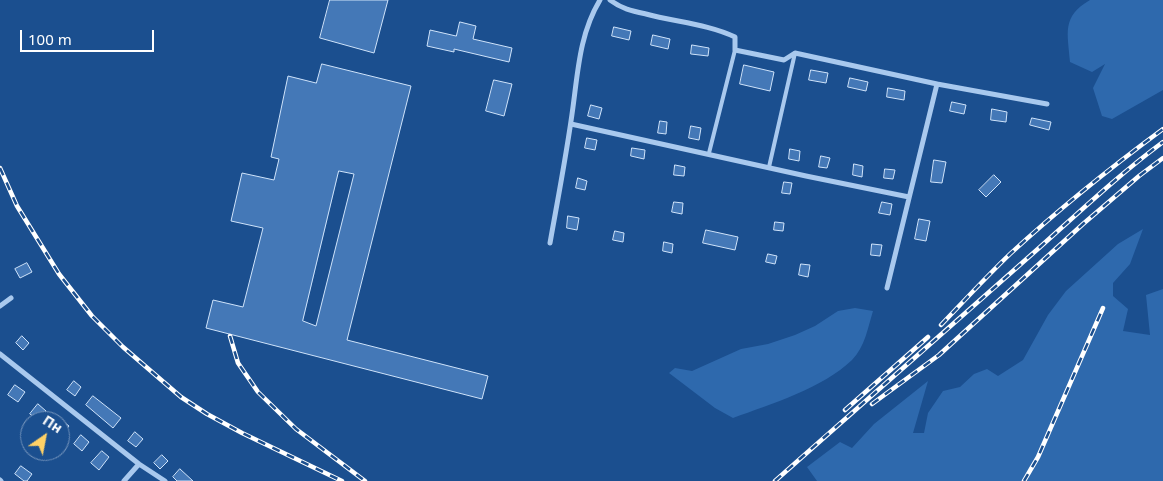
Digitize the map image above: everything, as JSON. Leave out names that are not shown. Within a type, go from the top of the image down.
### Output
[{"type":"street","points":[[550,243],[571,124],[576,72],[584,36],[600,0]]},
{"type":"street","points":[[610,0],[620,7],[668,20],[721,30],[735,37],[736,50],[784,60],[795,53],[937,84],[1047,104]]},
{"type":"street","points":[[887,288],[937,84]]},
{"type":"street","points":[[571,124],[909,196]]},
{"type":"street","points":[[0,306],[11,298]]},
{"type":"street","points":[[0,354],[139,464],[165,481]]},
{"type":"street","points":[[124,481],[139,464]]},
{"type":"lane","points":[[710,154],[736,50]]},
{"type":"lane","points":[[769,167],[795,53]]},
{"type":"shaded area","points":[[1090,0],[1163,0],[1163,90],[1112,119],[1102,116],[1093,88],[1105,64],[1092,72],[1070,62],[1068,26],[1070,19],[1081,6]]},
{"type":"shaded area","points":[[1143,229],[1130,264],[1113,283],[1113,296],[1128,309],[1123,331],[1150,335],[1146,295],[1163,289],[1163,481],[817,481],[807,467],[840,442],[852,448],[874,424],[928,381],[913,433],[924,433],[928,413],[943,391],[960,387],[974,374],[987,369],[998,376],[1023,360],[1048,315],[1066,291],[1118,244]]},
{"type":"shaded area","points":[[855,308],[873,311],[863,343],[852,360],[827,379],[812,387],[733,418],[715,408],[669,373],[675,368],[692,371],[741,349],[768,344],[795,335],[815,326],[838,311]]},
{"type":"building","points":[[330,0],[388,0],[374,53],[320,38]]},
{"type":"building","points":[[460,22],[476,26],[473,39],[512,48],[509,62],[454,49],[454,52],[427,46],[430,30],[456,36]]},
{"type":"building","points":[[614,27],[631,31],[629,40],[612,36]]},
{"type":"building","points":[[653,35],[670,39],[668,49],[651,45]]},
{"type":"building","points":[[692,45],[709,48],[708,56],[691,54]]},
{"type":"building","points":[[322,64],[411,86],[347,340],[488,376],[482,399],[206,328],[213,300],[243,307],[263,228],[231,221],[242,173],[274,180],[279,159],[271,157],[288,76],[316,83]],"holes":[[[339,171],[354,174],[316,326],[303,321]]]},
{"type":"building","points":[[744,65],[774,72],[770,91],[740,84]]},
{"type":"building","points":[[811,70],[828,73],[826,83],[809,80]]},
{"type":"building","points":[[850,78],[868,82],[866,91],[848,87]]},
{"type":"building","points":[[494,80],[512,84],[504,116],[486,111]]},
{"type":"building","points":[[888,88],[905,91],[904,100],[887,97]]},
{"type":"building","points":[[952,102],[966,105],[964,114],[950,111]]},
{"type":"building","points":[[591,105],[602,108],[599,119],[588,116]]},
{"type":"building","points":[[992,109],[1007,112],[1006,122],[991,120]]},
{"type":"building","points":[[1032,118],[1051,122],[1049,130],[1030,125]]},
{"type":"building","points":[[660,121],[667,122],[666,134],[658,133]]},
{"type":"building","points":[[691,126],[701,128],[699,140],[689,138]]},
{"type":"building","points":[[587,138],[597,140],[595,150],[585,148]]},
{"type":"building","points":[[632,148],[645,150],[644,159],[631,156]]},
{"type":"building","points":[[790,149],[800,151],[799,161],[789,159]]},
{"type":"building","points":[[821,156],[830,158],[827,168],[819,167]]},
{"type":"building","points":[[934,160],[946,162],[942,183],[931,182]]},
{"type":"building","points":[[854,164],[863,166],[862,177],[853,175]]},
{"type":"building","points":[[675,165],[685,167],[684,176],[674,175]]},
{"type":"building","points":[[885,169],[895,170],[893,179],[884,178]]},
{"type":"building","points":[[994,175],[1001,182],[986,197],[979,190]]},
{"type":"building","points":[[578,178],[587,181],[585,190],[576,188]]},
{"type":"building","points":[[784,182],[792,183],[790,194],[782,193]]},
{"type":"building","points":[[674,202],[683,203],[682,214],[672,212]]},
{"type":"building","points":[[882,202],[892,204],[890,215],[879,213]]},
{"type":"building","points":[[568,216],[579,218],[577,230],[567,228]]},
{"type":"building","points":[[919,219],[930,221],[926,241],[915,239]]},
{"type":"building","points":[[775,222],[784,223],[783,231],[774,230]]},
{"type":"building","points":[[706,230],[738,237],[735,250],[703,243]]},
{"type":"building","points":[[615,231],[624,233],[623,242],[613,240]]},
{"type":"building","points":[[664,242],[673,244],[672,253],[663,251]]},
{"type":"building","points":[[872,244],[882,245],[880,256],[871,255]]},
{"type":"building","points":[[768,254],[777,256],[775,264],[766,262]]},
{"type":"building","points":[[27,263],[32,272],[20,278],[15,269]]},
{"type":"building","points":[[801,264],[810,265],[808,277],[799,275]]},
{"type":"building","points":[[22,336],[29,343],[23,350],[16,343]]},
{"type":"building","points":[[74,381],[81,387],[75,396],[67,390]]},
{"type":"building","points":[[15,385],[25,392],[18,402],[8,395]]},
{"type":"building","points":[[93,396],[121,418],[113,428],[86,405]]},
{"type":"building","points":[[38,404],[46,411],[32,411]]},
{"type":"building","points":[[135,432],[143,439],[136,447],[128,441]]},
{"type":"building","points":[[81,435],[89,442],[82,451],[74,444]]},
{"type":"building","points":[[102,451],[109,457],[99,470],[91,463]]},
{"type":"building","points":[[162,455],[168,461],[160,469],[154,463]]},
{"type":"building","points":[[21,466],[32,474],[27,481],[24,481],[15,474]]},
{"type":"building","points":[[180,469],[193,481],[177,481],[173,477]]},
{"type":"railway","points":[[941,325],[992,271],[1028,237],[1085,189],[1163,129]]},
{"type":"railway","points":[[775,481],[1109,186],[1163,142]]},
{"type":"railway","points":[[872,404],[939,355],[1083,224],[1163,158]]},
{"type":"railway","points":[[0,168],[17,206],[59,274],[92,316],[123,347],[181,397],[207,414],[342,481]]},
{"type":"railway","points":[[1024,481],[1038,457],[1103,308]]},
{"type":"railway","points":[[230,336],[238,363],[258,392],[296,429],[365,481]]},
{"type":"railway","points":[[845,410],[928,337]]}]
